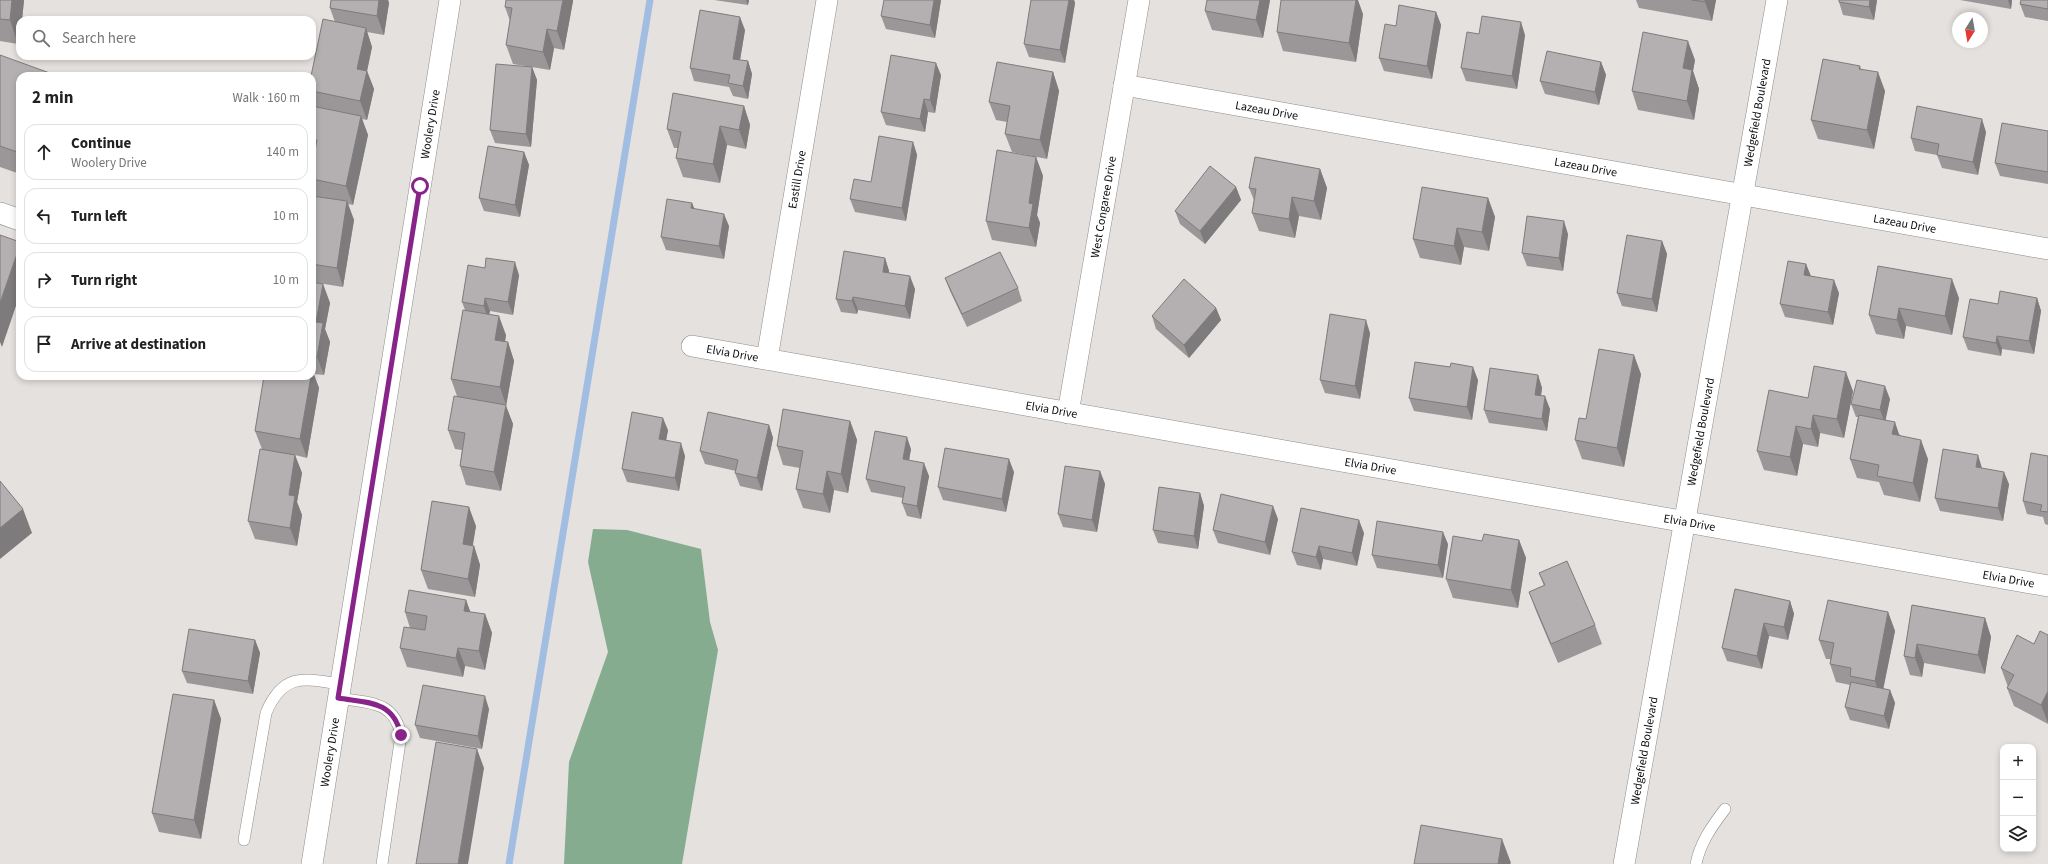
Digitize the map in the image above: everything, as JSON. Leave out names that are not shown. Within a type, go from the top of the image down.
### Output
[{"type":"street","name":"Woolery Drive","points":[[312,864],[450,0]]},
{"type":"street","name":"Eastill Drive","points":[[766,359],[827,0]]},
{"type":"street","name":"West Congaree Drive","points":[[1068,413],[1140,0]]},
{"type":"street","name":"Wedgefield Boulevard","points":[[1624,864],[1741,195],[1777,0]]},
{"type":"street","name":"Lazeau Drive","points":[[1124,85],[2048,249]]},
{"type":"street","points":[[0,213],[16,219]]},
{"type":"street","name":"Elvia Drive","points":[[692,346],[2048,586]]},
{"type":"lane","points":[[244,840],[266,713],[272,698],[288,684],[307,679],[380,705],[391,713],[399,723],[401,735],[382,864]]},
{"type":"lane","points":[[1696,864],[1709,830],[1725,809]]},
{"type":"green space","points":[[593,529],[627,530],[701,549],[710,622],[718,650],[682,864],[564,864],[569,762],[608,652],[588,562]]},
{"type":"building","points":[[0,0],[12,0],[10,20],[0,19]]},
{"type":"building","points":[[331,0],[379,0],[377,16],[330,8]]},
{"type":"building","points":[[506,0],[563,0],[557,31],[547,29],[543,52],[506,45],[512,8],[505,7]]},
{"type":"building","points":[[884,0],[934,0],[930,25],[881,16]]},
{"type":"building","points":[[1031,0],[1069,0],[1060,50],[1024,44]]},
{"type":"building","points":[[1207,0],[1260,0],[1256,20],[1205,11]]},
{"type":"building","points":[[1281,0],[1356,0],[1349,43],[1277,32]]},
{"type":"building","points":[[1692,0],[1705,0],[1705,2]]},
{"type":"building","points":[[1839,0],[1870,0],[1869,7],[1839,2]]},
{"type":"building","points":[[2021,0],[2048,0],[2048,9],[2020,4]]},
{"type":"building","points":[[1399,5],[1436,12],[1427,66],[1379,58],[1385,24],[1396,26]]},
{"type":"building","points":[[700,10],[740,17],[733,59],[748,61],[743,86],[728,83],[730,75],[690,68]]},
{"type":"building","points":[[1482,16],[1521,22],[1512,76],[1461,68],[1467,32],[1479,34]]},
{"type":"building","points":[[323,19],[366,28],[357,69],[367,71],[360,101],[316,92],[316,72],[312,72],[314,60],[316,60],[316,52]]},
{"type":"building","points":[[1643,32],[1688,41],[1683,68],[1692,70],[1687,101],[1632,91]]},
{"type":"building","points":[[1547,51],[1601,62],[1595,92],[1540,81]]},
{"type":"building","points":[[0,55],[47,72],[16,72],[16,152],[0,146]]},
{"type":"building","points":[[891,55],[936,63],[930,100],[924,99],[920,119],[881,112]]},
{"type":"building","points":[[1823,59],[1860,66],[1859,69],[1878,72],[1867,130],[1811,120]]},
{"type":"building","points":[[997,62],[1053,72],[1040,140],[1005,134],[1010,106],[989,102]]},
{"type":"building","points":[[496,64],[532,67],[526,134],[490,130]]},
{"type":"building","points":[[673,93],[744,106],[739,130],[720,126],[713,164],[676,158],[681,132],[667,129]]},
{"type":"building","points":[[1917,106],[1982,119],[1973,162],[1937,155],[1939,144],[1911,138]]},
{"type":"building","points":[[316,107],[361,116],[346,186],[316,180]]},
{"type":"building","points":[[2002,123],[2048,131],[2048,172],[1995,163]]},
{"type":"building","points":[[879,136],[913,142],[902,208],[850,199],[854,179],[871,182]]},
{"type":"building","points":[[488,146],[524,152],[515,205],[479,198]]},
{"type":"building","points":[[997,150],[1036,157],[1029,203],[1033,204],[1029,228],[986,221]]},
{"type":"building","points":[[1255,157],[1320,169],[1314,201],[1292,197],[1289,219],[1252,213],[1256,189],[1249,188]]},
{"type":"building","points":[[1210,166],[1236,187],[1200,231],[1175,211]]},
{"type":"building","points":[[1422,187],[1488,198],[1482,232],[1457,228],[1454,246],[1413,239]]},
{"type":"building","points":[[316,197],[347,201],[337,268],[316,265]]},
{"type":"building","points":[[667,199],[692,203],[691,208],[724,214],[719,246],[661,237]]},
{"type":"building","points":[[1527,216],[1564,221],[1559,258],[1522,253]]},
{"type":"building","points":[[0,235],[16,241],[16,257],[0,303]]},
{"type":"building","points":[[1627,235],[1662,241],[1652,299],[1617,293]]},
{"type":"building","points":[[844,251],[885,258],[883,272],[910,276],[905,306],[853,297],[852,301],[836,299]]},
{"type":"building","points":[[1000,252],[1018,288],[962,314],[945,278]]},
{"type":"building","points":[[486,258],[515,262],[508,302],[485,298],[484,306],[462,302],[468,265],[485,268]]},
{"type":"building","points":[[1788,261],[1806,264],[1804,275],[1834,280],[1828,312],[1780,304]]},
{"type":"building","points":[[1878,266],[1952,279],[1945,316],[1899,308],[1897,320],[1869,315]]},
{"type":"building","points":[[1184,279],[1216,308],[1184,345],[1152,316]]},
{"type":"building","points":[[316,283],[323,284],[316,322]]},
{"type":"building","points":[[2000,291],[2037,298],[2029,341],[1997,336],[1996,343],[1963,337],[1970,299],[1998,304]]},
{"type":"building","points":[[463,310],[499,316],[495,340],[508,342],[500,387],[451,379]]},
{"type":"building","points":[[1330,314],[1366,320],[1355,386],[1320,380]]},
{"type":"building","points":[[316,322],[323,323],[316,357]]},
{"type":"building","points":[[1599,349],[1634,355],[1617,448],[1575,440],[1579,418],[1586,419]]},
{"type":"building","points":[[1415,362],[1450,367],[1451,363],[1473,367],[1467,407],[1409,398]]},
{"type":"building","points":[[1814,366],[1846,372],[1837,419],[1813,415],[1811,429],[1796,426],[1790,457],[1757,451],[1769,390],[1808,398]]},
{"type":"building","points":[[1490,368],[1538,375],[1535,395],[1545,396],[1542,419],[1484,410]]},
{"type":"building","points":[[263,380],[310,380],[300,439],[255,431]]},
{"type":"building","points":[[1857,380],[1885,386],[1880,410],[1851,404]]},
{"type":"building","points":[[454,396],[506,405],[494,472],[460,466],[465,433],[448,430]]},
{"type":"building","points":[[783,409],[850,421],[841,474],[827,471],[823,494],[796,489],[803,451],[777,446]]},
{"type":"building","points":[[632,412],[663,418],[659,439],[681,443],[675,478],[622,469]]},
{"type":"building","points":[[708,412],[769,425],[757,478],[735,473],[738,460],[700,451]]},
{"type":"building","points":[[1859,415],[1895,422],[1892,434],[1921,440],[1913,483],[1877,476],[1879,465],[1850,459]]},
{"type":"building","points":[[875,431],[907,437],[903,459],[924,463],[917,506],[902,503],[905,487],[866,479]]},
{"type":"building","points":[[945,448],[1009,459],[1002,499],[938,487]]},
{"type":"building","points":[[260,449],[295,455],[289,495],[295,496],[290,528],[248,521]]},
{"type":"building","points":[[1943,449],[1978,455],[1976,467],[2004,472],[1998,508],[1935,498]]},
{"type":"building","points":[[2031,453],[2048,456],[2048,512],[2040,511],[2042,505],[2023,501]]},
{"type":"building","points":[[1065,466],[1100,471],[1092,520],[1058,514]]},
{"type":"building","points":[[0,481],[23,509],[0,528]]},
{"type":"building","points":[[1159,487],[1200,493],[1194,536],[1153,530]]},
{"type":"building","points":[[1221,494],[1273,506],[1265,542],[1213,530]]},
{"type":"building","points":[[432,501],[469,507],[463,544],[474,546],[468,579],[421,570]]},
{"type":"building","points":[[1301,508],[1359,520],[1352,553],[1319,546],[1316,557],[1292,552]]},
{"type":"building","points":[[1377,521],[1443,532],[1438,565],[1372,555]]},
{"type":"building","points":[[1484,534],[1519,540],[1511,590],[1446,579],[1453,536],[1482,541]]},
{"type":"building","points":[[1567,561],[1595,625],[1551,644],[1529,592],[1545,585],[1539,573]]},
{"type":"building","points":[[1735,589],[1790,601],[1784,627],[1764,623],[1757,656],[1722,648]]},
{"type":"building","points":[[409,590],[466,600],[464,611],[485,614],[479,651],[458,648],[456,658],[400,648],[404,627],[425,630],[427,616],[405,612]]},
{"type":"building","points":[[1828,600],[1888,612],[1875,681],[1850,676],[1851,668],[1830,664],[1834,643],[1819,640]]},
{"type":"building","points":[[1912,605],[1985,618],[1978,655],[1917,644],[1915,658],[1904,656]]},
{"type":"building","points":[[189,629],[255,640],[248,681],[182,671]]},
{"type":"building","points":[[2040,631],[2048,635],[2048,691],[2041,705],[2007,688],[2014,675],[2001,668],[2017,635],[2034,644]]},
{"type":"building","points":[[1851,682],[1890,690],[1884,716],[1845,707]]},
{"type":"building","points":[[423,685],[485,696],[478,736],[415,725]]},
{"type":"building","points":[[173,694],[214,700],[194,820],[152,813]]},
{"type":"building","points":[[436,742],[477,749],[458,864],[416,864]]},
{"type":"building","points":[[1421,825],[1502,839],[1498,864],[1414,864]]},
{"type":"waterway","points":[[509,864],[650,0]]},
{"type":"route","points":[[401,735],[399,723],[391,713],[380,705],[338,698],[420,186]]}]
